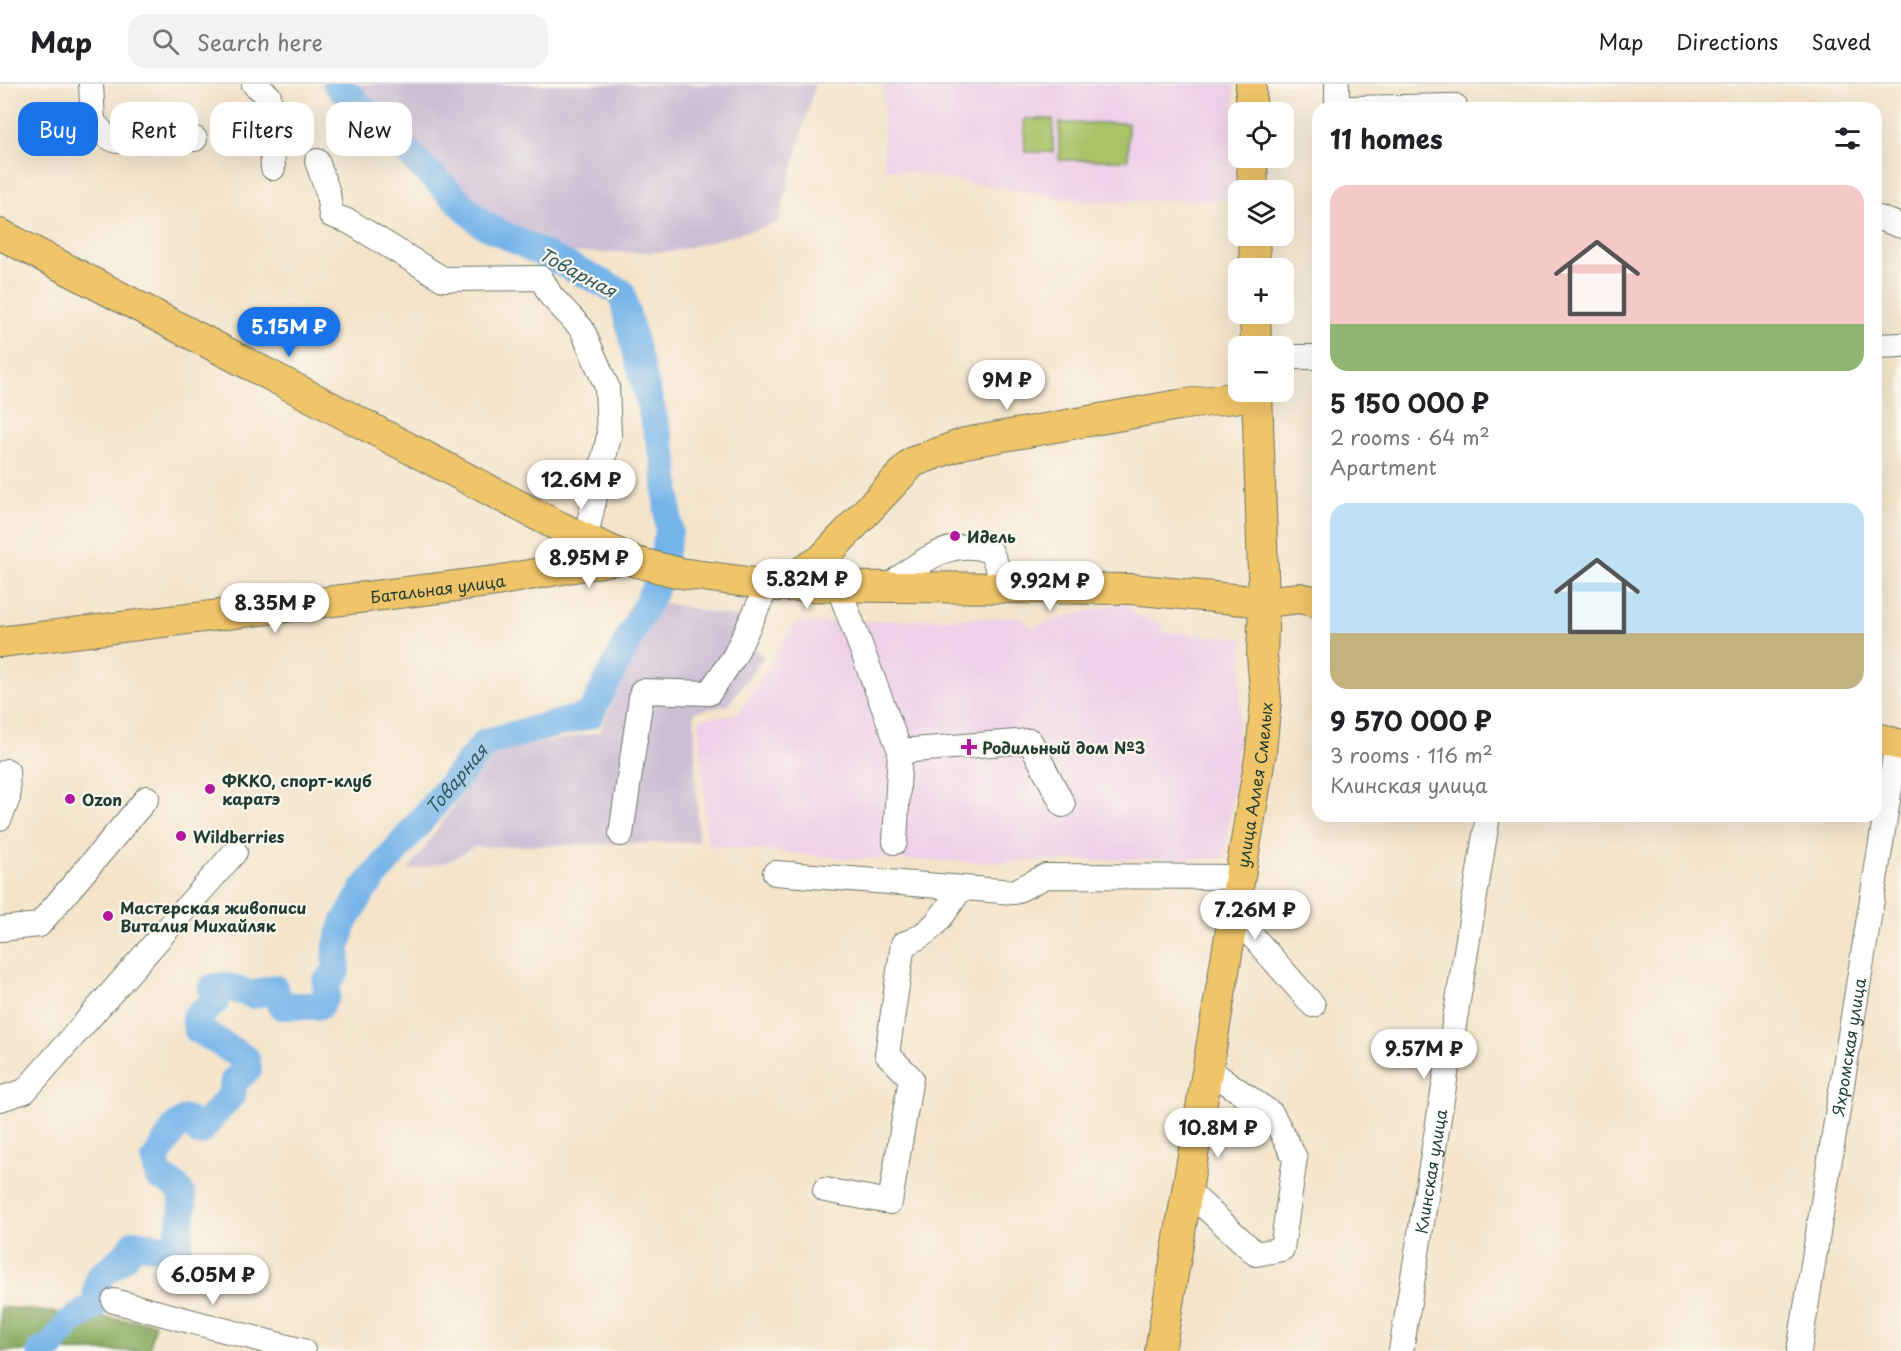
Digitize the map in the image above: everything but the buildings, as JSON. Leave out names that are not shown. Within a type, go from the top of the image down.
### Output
[{"type":"main road","points":[[1251,84],[1251,102]]},
{"type":"main road","points":[[0,234],[556,525],[630,560],[680,573],[772,585],[1131,589],[1264,602],[1299,598],[1312,601]]},
{"type":"main road","points":[[772,585],[821,560],[913,462],[965,443],[1228,397]]},
{"type":"main road","name":"улица Аллея Смелых","points":[[1160,1351],[1242,877],[1261,752],[1266,700],[1262,656],[1264,602],[1257,402]]},
{"type":"main road","points":[[543,574],[556,559],[560,538],[556,525]]},
{"type":"main road","name":"Батальная улица","points":[[0,642],[247,613],[543,574],[630,560]]},
{"type":"main road","points":[[821,560],[820,569],[825,578],[838,586]]},
{"type":"street","points":[[91,84],[93,122],[110,138]]},
{"type":"street","points":[[254,84],[269,96],[273,168]]},
{"type":"street","points":[[1337,84],[1338,102]]},
{"type":"street","points":[[317,161],[328,193],[331,215],[350,222],[443,279],[542,278],[552,296],[582,329],[607,387],[609,436],[585,540]]},
{"type":"street","points":[[1882,346],[1901,345]]},
{"type":"street","points":[[1294,357],[1312,357]]},
{"type":"street","points":[[887,587],[933,554],[975,544],[991,552],[1006,587]]},
{"type":"street","points":[[621,834],[642,691],[709,693],[734,657],[772,585]]},
{"type":"street","points":[[838,586],[900,751],[895,842]]},
{"type":"street","points":[[900,751],[1030,741],[1063,805]]},
{"type":"street","name":"Яхромская улица","points":[[1882,802],[1891,742]]},
{"type":"street","points":[[0,818],[8,798],[7,771]]},
{"type":"street","points":[[0,929],[39,925],[147,798]]},
{"type":"street","name":"Клинская улица","points":[[1401,1351],[1487,822]]},
{"type":"street","name":"Яхромская улица","points":[[1799,1351],[1879,822]]},
{"type":"street","points":[[0,1099],[25,1091],[234,852]]},
{"type":"street","points":[[775,873],[1014,892],[1046,876],[1242,877]]},
{"type":"street","points":[[825,1190],[890,1202],[911,1078],[887,1054],[903,944],[918,940],[934,928],[961,888]]},
{"type":"street","points":[[1235,916],[1313,1005]]},
{"type":"street","points":[[1188,1191],[1256,1254],[1282,1249],[1295,1158],[1272,1114],[1209,1070]]},
{"type":"street","points":[[114,1301],[268,1347],[303,1351]]},
{"type":"shaded area","points":[[318,84],[815,84],[778,223],[671,252],[534,253],[410,156],[412,156],[412,102],[341,102]]},
{"type":"shaded area","points":[[883,84],[1234,84],[1234,102],[1228,102],[1228,168],[1236,168],[1237,180],[1228,180],[1228,199],[1086,202],[884,168]]},
{"type":"shaded area","name":"Родильный дом №3","points":[[1128,601],[1133,614],[1163,624],[1162,632],[1244,638],[1235,775],[1224,858],[983,862],[842,858],[707,845],[699,719],[738,714],[795,623],[1020,617],[1031,627]]},
{"type":"shaded area","points":[[658,602],[762,622],[750,645],[764,656],[728,705],[694,712],[698,842],[474,847],[450,861],[408,871],[491,753],[600,732]]},
{"type":"green space","points":[[1024,119],[1053,119],[1053,152],[1025,152]]},
{"type":"green space","points":[[1059,123],[1128,123],[1128,160],[1059,160]]},
{"type":"green space","points":[[0,1307],[155,1323],[149,1351],[0,1351]]},
{"type":"waterway","name":"Товарная","points":[[41,1351],[52,1345],[69,1323],[95,1305],[99,1277],[124,1257],[135,1243],[169,1249],[178,1245],[182,1197],[179,1190],[171,1183],[159,1177],[155,1160],[175,1127],[186,1119],[199,1132],[232,1094],[234,1081],[248,1069],[246,1059],[197,1029],[195,1018],[215,1002],[212,988],[225,986],[253,995],[274,988],[282,1006],[319,1006],[327,994],[326,983],[336,971],[337,945],[344,923],[364,889],[486,742],[590,715],[657,584],[669,532],[665,462],[621,292],[482,224],[337,84]]},
{"type":"place","name":"Идель","points":[[955,536]]},
{"type":"place","name":"Родильный дом №3","points":[[969,747]]},
{"type":"place","name":"ФККО, спорт-клуб каратэ","points":[[210,789]]},
{"type":"place","name":"Ozon","points":[[70,799]]},
{"type":"place","name":"Wildberries","points":[[181,836]]},
{"type":"place","name":"Мастерская живописи Виталия Михайляк","points":[[108,916]]}]
